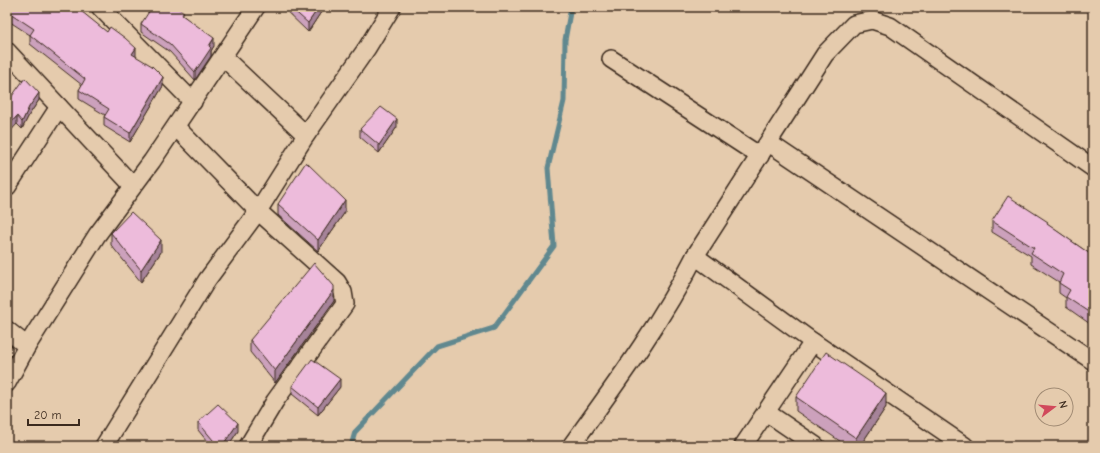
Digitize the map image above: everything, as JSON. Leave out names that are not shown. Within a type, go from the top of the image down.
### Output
[{"type":"street","points":[[100,7],[193,102]]},
{"type":"street","points":[[104,446],[207,280],[258,211],[306,135],[367,48],[392,7]]},
{"type":"street","points":[[7,384],[27,346],[97,236],[176,127],[254,8]]},
{"type":"street","points":[[571,446],[612,390],[672,298],[695,256],[825,54],[854,24],[872,20],[890,26],[1093,168]]},
{"type":"street","points":[[7,51],[134,186]]},
{"type":"street","points":[[223,57],[306,135]]},
{"type":"street","points":[[611,59],[764,149],[1093,361]]},
{"type":"street","points":[[7,187],[59,107]]},
{"type":"street","points":[[176,127],[258,211],[337,282],[343,292],[345,304],[275,401],[248,446]]},
{"type":"street","points":[[695,256],[813,342],[965,446]]},
{"type":"street","points":[[7,330],[27,346]]},
{"type":"street","points":[[743,446],[813,342]]},
{"type":"street","points":[[766,412],[816,446]]},
{"type":"building","points":[[7,7],[76,7],[107,32],[110,27],[136,48],[132,54],[152,66],[163,77],[130,133],[104,117],[109,109],[79,90],[85,79],[30,35],[34,29],[7,11]]},
{"type":"building","points":[[152,7],[176,7],[184,12],[182,15],[214,38],[209,46],[211,48],[195,72],[170,44],[141,24]]},
{"type":"building","points":[[290,7],[319,7],[308,23]]},
{"type":"building","points":[[25,78],[39,93],[29,107],[22,122],[17,116],[7,127],[7,103]]},
{"type":"building","points":[[381,107],[397,119],[379,145],[360,129]]},
{"type":"building","points":[[306,162],[345,200],[318,240],[278,204]]},
{"type":"building","points":[[1008,196],[1048,222],[1047,224],[1093,256],[1093,315],[1066,297],[1070,290],[1059,283],[1063,274],[1031,253],[1034,248],[992,221]]},
{"type":"building","points":[[131,212],[161,240],[141,270],[111,233]]},
{"type":"building","points":[[314,263],[334,286],[334,290],[275,371],[250,340]]},
{"type":"building","points":[[826,352],[886,393],[856,438],[796,397]]},
{"type":"building","points":[[312,359],[340,379],[318,407],[292,386]]},
{"type":"building","points":[[218,404],[238,423],[222,446],[218,446],[198,422]]},
{"type":"waterway","points":[[351,446],[355,432],[437,346],[494,328],[554,246],[548,168],[564,101],[565,40],[571,7]]}]
